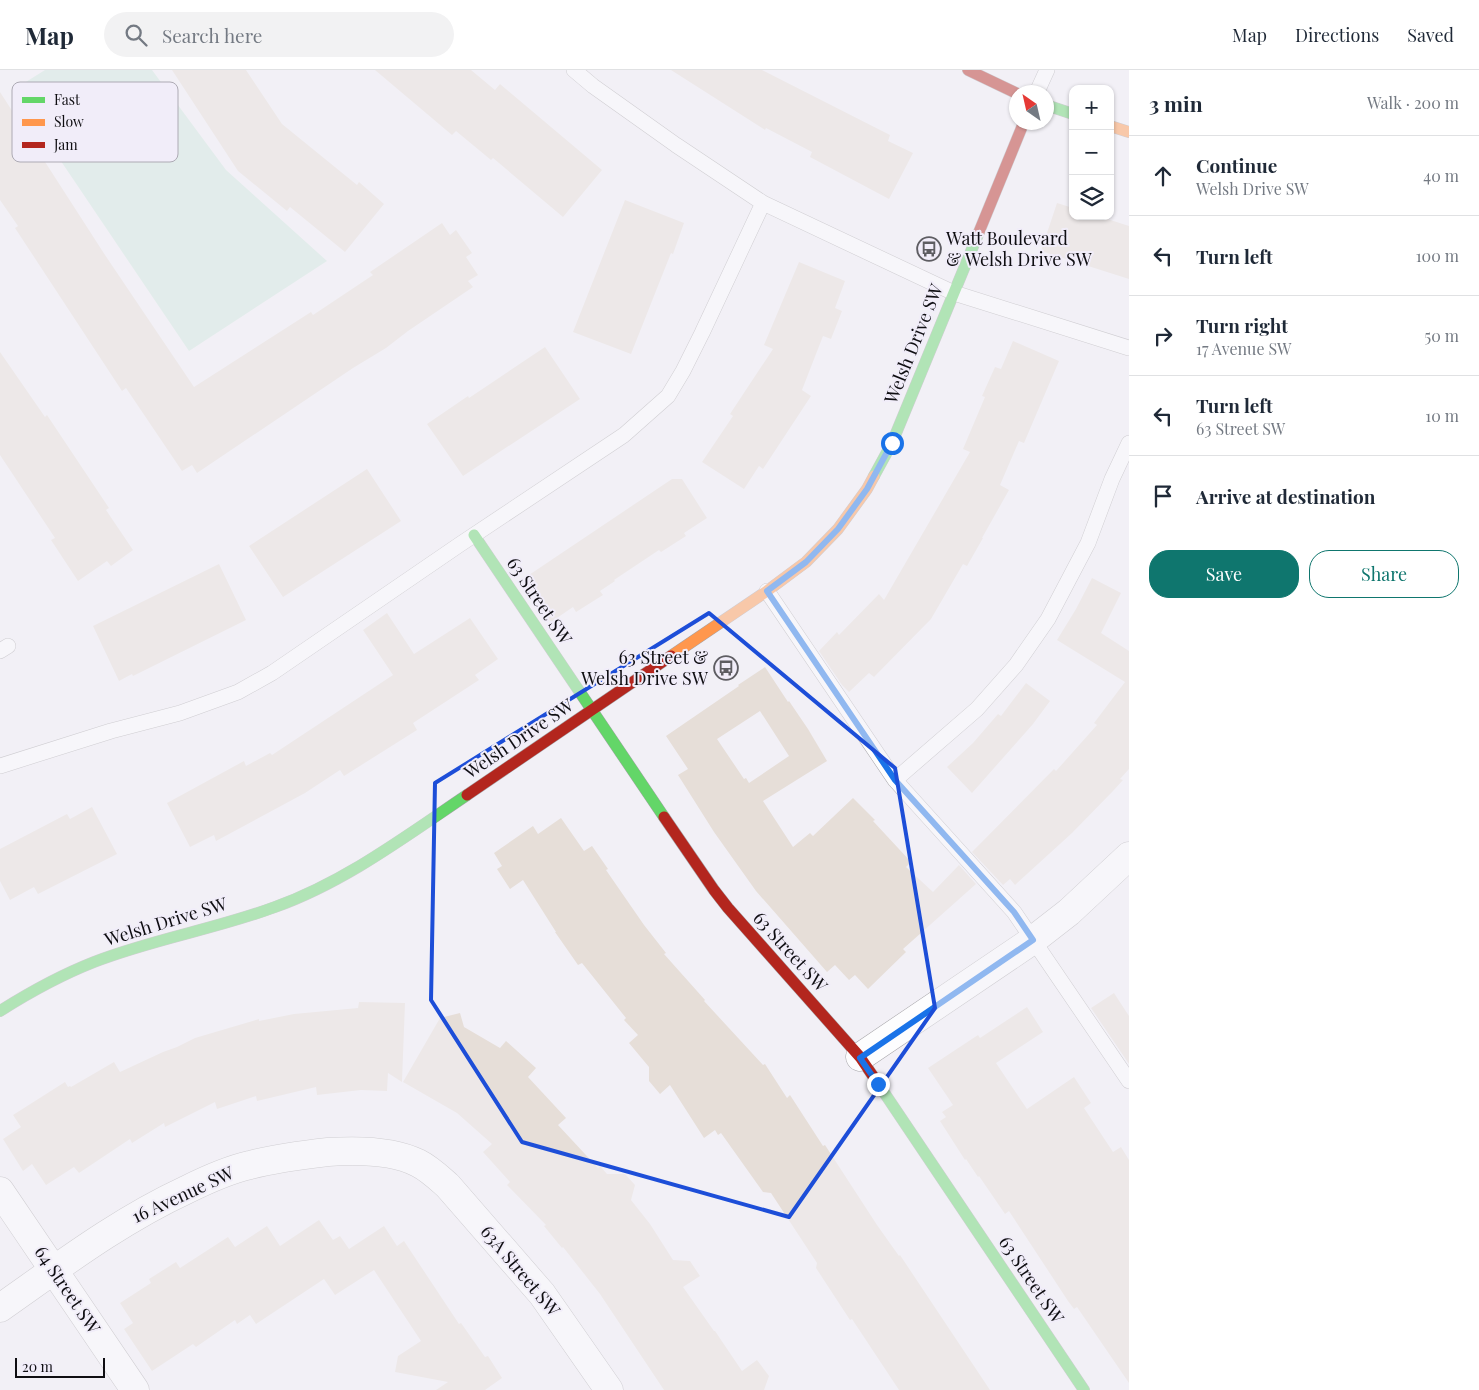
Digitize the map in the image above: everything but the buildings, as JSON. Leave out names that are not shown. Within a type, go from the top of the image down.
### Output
[{"type":"street","points":[[968,70],[1009,90]]},
{"type":"street","points":[[1054,108],[1069,113]]},
{"type":"street","points":[[1114,127],[1129,132]]},
{"type":"street","name":"Welsh Drive SW","points":[[0,1010],[43,985],[107,957],[276,906],[320,888],[363,864],[405,837],[767,591],[806,562],[838,529],[867,489],[892,443],[1021,130]]},
{"type":"street","name":"63 Street SW","points":[[474,535],[592,711],[728,908],[827,1018],[860,1058],[1084,1390]]},
{"type":"street","points":[[860,1058],[1033,940],[1068,912],[1129,856]]},
{"type":"street","name":"16 Avenue SW","points":[[0,1308],[136,1215],[209,1179],[249,1165],[301,1155],[344,1151],[400,1156],[418,1163]]},
{"type":"street","name":"63A Street SW","points":[[418,1163],[448,1186],[542,1294],[609,1390]]},
{"type":"street","name":"64 Street SW","points":[[0,1191],[135,1390]]},
{"type":"lane","points":[[574,70],[593,86],[676,145],[763,203],[954,293],[1129,348]]},
{"type":"lane","points":[[1039,85],[1046,70]]},
{"type":"lane","points":[[0,766],[111,731],[180,713],[238,692],[272,673],[624,435],[668,396],[683,371],[763,203]]},
{"type":"lane","points":[[895,780],[977,709],[1016,664],[1048,619],[1088,543],[1112,479],[1129,443]]},
{"type":"lane","points":[[767,591],[895,780],[1014,912],[1129,1081]]},
{"type":"highlighted area","points":[[709,613],[895,768],[935,1008],[789,1217],[522,1142],[431,1000],[435,783]]},
{"type":"green space","points":[[45,70],[152,70],[161,82],[26,82]]},
{"type":"green space","points":[[178,105],[226,170],[327,261],[189,351],[62,162],[178,162]]},
{"type":"traffic: fast","points":[[1054,108],[1069,113]]},
{"type":"traffic: fast","points":[[874,476],[892,443],[979,232]]},
{"type":"traffic: fast","points":[[474,535],[664,817]]},
{"type":"traffic: fast","points":[[0,1011],[46,984],[94,962],[139,947],[253,915],[301,897],[374,857],[467,795]]},
{"type":"traffic: fast","points":[[877,1082],[1084,1390]]},
{"type":"traffic: slow","points":[[1114,127],[1129,132]]},
{"type":"traffic: slow","points":[[671,656],[767,591],[806,562],[838,529],[867,489],[874,476]]},
{"type":"traffic: jam","points":[[968,70],[1009,90]]},
{"type":"traffic: jam","points":[[979,232],[1021,130]]},
{"type":"traffic: jam","points":[[467,795],[671,656]]},
{"type":"traffic: jam","points":[[664,817],[728,908],[860,1057],[877,1082]]},
{"type":"place","name":"Watt Boulevard & Welsh Drive SW","points":[[929,249]]},
{"type":"place","name":"63 Street & Welsh Drive SW","points":[[726,668]]},
{"type":"route","points":[[878,1084],[860,1058],[1033,940],[1014,912],[895,780],[767,591],[806,562],[838,529],[867,489],[892,443]]}]
